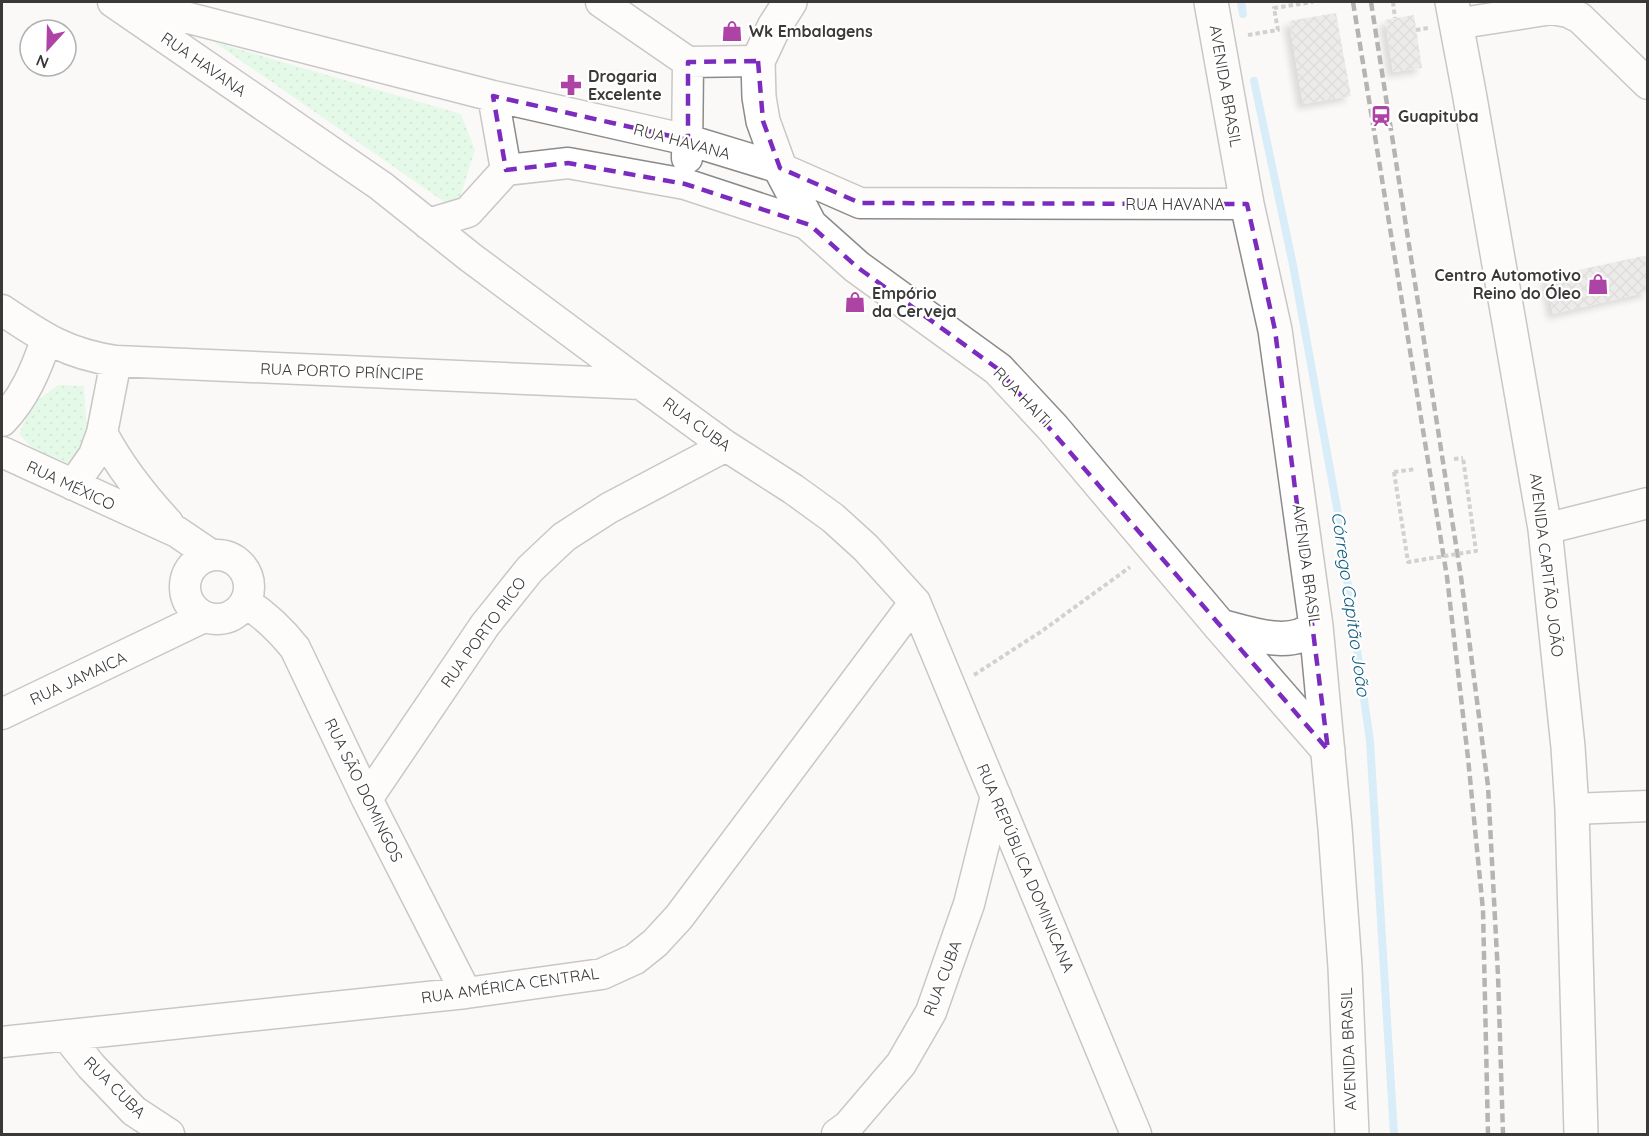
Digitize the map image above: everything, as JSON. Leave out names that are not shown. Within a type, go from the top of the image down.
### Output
[{"type":"main road","points":[[758,61],[774,27],[790,2]]},
{"type":"main road","name":"AVENIDA BRASIL","points":[[1211,2],[1247,204],[1275,330],[1316,626],[1345,967],[1352,1134]]},
{"type":"main road","name":"AVENIDA CAPITÃO JOÃO","points":[[1454,13],[1470,92],[1545,529],[1568,747],[1572,809],[1581,1134]]},
{"type":"main road","name":"RUA HAITI","points":[[758,61],[759,98],[763,121],[780,168],[810,225],[857,267],[998,369],[1053,428],[1328,750]]},
{"type":"main road","points":[[1220,626],[1277,638],[1308,634],[1316,626]]},
{"type":"street","name":"RUA HAVANA","points":[[114,2],[381,186],[428,224]]},
{"type":"street","name":"RUA HAVANA","points":[[124,2],[493,96],[688,140],[780,168],[860,203],[1247,204]]},
{"type":"street","points":[[601,2],[688,62],[758,61]]},
{"type":"street","points":[[1454,13],[1552,9],[1568,12],[1580,18],[1647,84]]},
{"type":"street","points":[[685,184],[688,140],[688,62]]},
{"type":"street","points":[[493,96],[506,170]]},
{"type":"street","points":[[428,224],[468,212],[506,170],[568,163],[685,184],[810,225]]},
{"type":"street","points":[[468,212],[464,237],[470,256]]},
{"type":"street","points":[[428,224],[470,256]]},
{"type":"street","name":"RUA CUBA","points":[[470,256],[726,446],[794,489],[832,518],[866,548],[915,602]]},
{"type":"street","points":[[2,310],[46,340],[28,386],[12,411],[2,421]]},
{"type":"street","name":"RUA PORTO PRÍNCIPE","points":[[46,340],[95,358],[116,361],[641,384]]},
{"type":"street","points":[[73,485],[94,454],[102,433],[116,361]]},
{"type":"street","points":[[102,433],[131,481],[177,532]]},
{"type":"street","name":"RUA PORTO RICO","points":[[367,799],[484,625],[530,569],[564,537],[609,508],[726,446]]},
{"type":"street","name":"RUA MÉXICO","points":[[2,452],[177,532],[211,555]]},
{"type":"street","points":[[1545,529],[1647,503]]},
{"type":"street","name":"RUA MÉXICO","points":[[141,517],[173,556],[185,583]]},
{"type":"street","points":[[155,641],[191,567],[200,558],[224,555],[234,560],[243,568],[248,579],[249,591],[238,611],[228,617],[216,619],[204,617],[191,606],[185,583]]},
{"type":"street","name":"RUA SÃO DOMINGOS","points":[[245,602],[264,614],[281,629],[295,648],[367,799],[466,993]]},
{"type":"street","name":"RUA REPÚBLICA DOMINICANA","points":[[915,602],[1136,1134]]},
{"type":"street","name":"RUA AMÉRICA CENTRAL","points":[[2,1042],[466,993],[602,974],[635,959],[655,943],[680,917],[915,602]]},
{"type":"street","name":"RUA JAMAICA","points":[[2,714],[204,617]]},
{"type":"street","name":"RUA CUBA","points":[[837,1134],[848,1126],[901,1064],[931,1012],[969,904],[996,795]]},
{"type":"street","points":[[1572,809],[1647,806]]},
{"type":"street","name":"RUA CUBA","points":[[66,1035],[91,1066],[134,1111],[169,1134]]},
{"type":"path","points":[[1219,40],[1278,30],[1274,8],[1311,2]]},
{"type":"path","points":[[1393,2],[1395,18]]},
{"type":"path","points":[[1416,469],[1394,472],[1408,562],[1476,551],[1463,458],[1454,459]]},
{"type":"path","points":[[950,690],[1042,631],[1155,548]]},
{"type":"highlighted area","points":[[758,61],[763,121],[780,168],[860,203],[1247,204],[1275,330],[1328,750],[998,369],[857,267],[810,225],[685,184],[568,163],[506,170],[493,96],[688,140],[688,62]]},
{"type":"green space","points":[[214,42],[461,114],[475,150],[456,210]]},
{"type":"green space","points":[[58,385],[84,386],[88,446],[72,465],[33,449],[19,434],[33,404]]},
{"type":"building","points":[[1336,13],[1351,96],[1303,104],[1289,21]]},
{"type":"building","points":[[1414,15],[1422,68],[1393,72],[1385,20]]},
{"type":"building","name":"Centro Automotivo Reino do Óleo","points":[[1648,255],[1648,292],[1553,314],[1546,277]]},
{"type":"waterway","name":"Córrego Capitão João","points":[[1241,2],[1243,14]]},
{"type":"waterway","name":"Córrego Capitão João","points":[[1254,81],[1293,265],[1337,508],[1370,741],[1394,1134]]},
{"type":"railway","points":[[1353,2],[1447,577],[1483,910],[1488,1134]]},
{"type":"railway","points":[[1371,2],[1461,577],[1488,786],[1498,975],[1503,1134]]},
{"type":"place","name":"Wk Embalagens","points":[[732,31]]},
{"type":"place","name":"Drogaria Excelente","points":[[571,85]]},
{"type":"place","name":"Guapituba","points":[[1381,116]]},
{"type":"place","name":"Centro Automotivo Reino do Óleo","points":[[1598,284]]},
{"type":"place","name":"Empório da Cerveja","points":[[855,302]]}]
